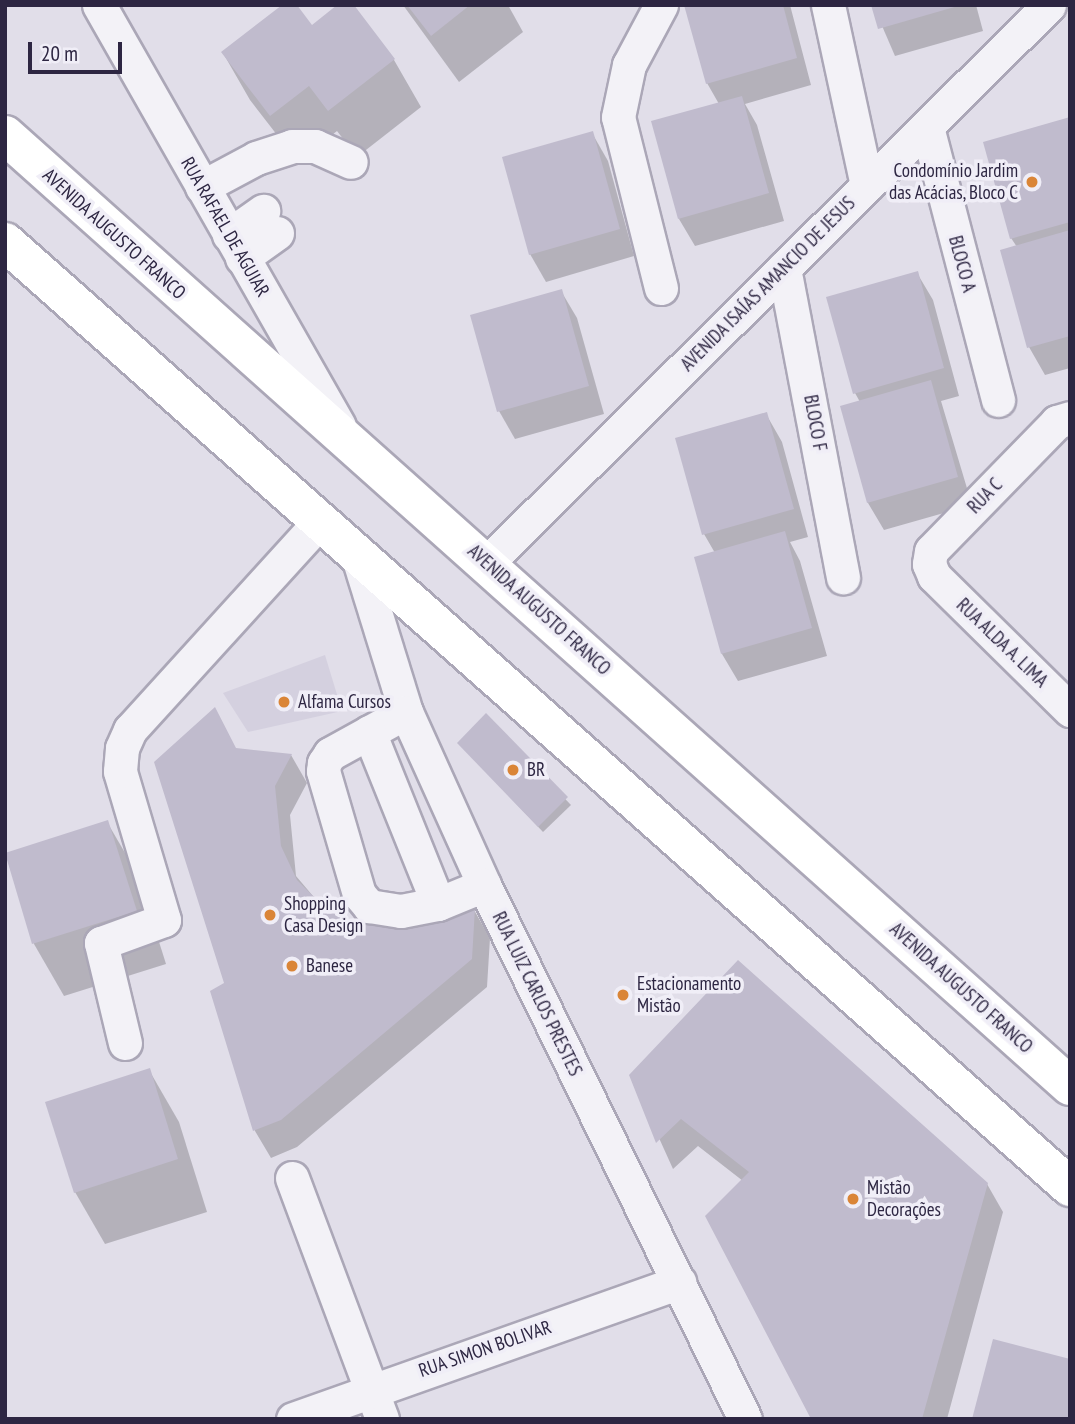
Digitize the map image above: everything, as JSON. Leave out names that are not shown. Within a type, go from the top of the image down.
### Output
[{"type":"main road","name":"AVENIDA AUGUSTO FRANCO","points":[[5,135],[352,449],[487,563],[1065,1074]]},
{"type":"main road","points":[[5,242],[1070,1187]]},
{"type":"street","name":"RUA RAFAEL DE AGUIAR","points":[[99,5],[352,449]]},
{"type":"street","points":[[661,5],[629,65],[618,117],[661,288]]},
{"type":"street","points":[[828,5],[867,185]]},
{"type":"street","name":"AVENIDA ISAÍAS AMANCIO DE JESUS","points":[[487,563],[1049,5]]},
{"type":"street","name":"BLOCO A","points":[[927,127],[998,400]]},
{"type":"street","points":[[202,187],[256,158],[292,146],[315,146],[351,162]]},
{"type":"street","points":[[236,246],[270,222]]},
{"type":"street","name":"BLOCO F","points":[[784,268],[843,578]]},
{"type":"street","name":"RUA C","points":[[934,576],[929,564],[931,551],[1063,420]]},
{"type":"street","points":[[125,1043],[101,943],[164,920],[120,771],[122,748],[130,730],[319,522]]},
{"type":"street","name":"RUA LUIZ CARLOS PRESTES","points":[[358,557],[406,712],[484,885],[745,1419]]},
{"type":"street","name":"RUA ALDA A. LIMA","points":[[934,576],[1070,710]]},
{"type":"street","points":[[406,712],[330,754],[323,771],[359,894],[369,906],[387,912],[438,905],[484,885]]},
{"type":"street","points":[[369,732],[438,905]]},
{"type":"street","points":[[292,1178],[377,1404]]},
{"type":"street","name":"RUA SIMON BOLIVAR","points":[[293,1419],[377,1404],[679,1282]]},
{"type":"shaded area","name":"Alfama Cursos","points":[[325,655],[342,711],[248,732],[223,693]]},
{"type":"building","points":[[282,5],[297,5],[312,25],[337,5],[354,5],[395,59],[328,111],[309,86],[270,116],[221,52]]},
{"type":"building","points":[[407,5],[470,5],[431,36]]},
{"type":"building","points":[[684,5],[783,5],[797,58],[706,84]]},
{"type":"building","points":[[871,5],[958,5],[958,6],[878,29]]},
{"type":"building","points":[[742,96],[769,193],[678,219],[651,121]]},
{"type":"building","name":"Condomínio Jardim das Acácias, Bloco C","points":[[1070,117],[1070,222],[1010,239],[983,142]]},
{"type":"building","points":[[593,131],[620,229],[529,255],[502,157]]},
{"type":"building","points":[[1070,230],[1070,336],[1027,348],[1000,250]]},
{"type":"building","points":[[918,271],[944,368],[853,394],[826,297]]},
{"type":"building","points":[[562,289],[589,386],[497,412],[470,315]]},
{"type":"building","points":[[931,380],[958,477],[867,503],[840,406]]},
{"type":"building","points":[[767,412],[794,509],[702,535],[675,438]]},
{"type":"building","points":[[785,531],[812,628],[721,654],[694,557]]},
{"type":"building","name":"Shopping Casa Design","points":[[215,707],[236,748],[292,754],[275,786],[281,846],[297,880],[325,908],[348,921],[403,929],[475,908],[472,959],[281,1120],[253,1131],[210,991],[224,983],[154,762]]},
{"type":"building","name":"BR","points":[[486,713],[568,797],[538,827],[457,743]]},
{"type":"building","points":[[108,820],[137,911],[32,944],[5,853]]},
{"type":"building","name":"Mistão Decorações","points":[[738,960],[988,1183],[922,1419],[811,1419],[705,1216],[749,1172],[681,1119],[656,1143],[629,1075]]},
{"type":"building","points":[[150,1068],[178,1159],[74,1193],[45,1102]]},
{"type":"building","points":[[993,1339],[1070,1359],[1070,1419],[972,1419]]},
{"type":"place","name":"Condomínio Jardim das Acácias, Bloco C","points":[[1032,182]]},
{"type":"place","name":"Alfama Cursos","points":[[284,702]]},
{"type":"place","name":"BR","points":[[513,770]]},
{"type":"place","name":"Shopping Casa Design","points":[[270,915]]},
{"type":"place","name":"Banese","points":[[292,966]]},
{"type":"place","name":"Estacionamento Mistão","points":[[623,995]]},
{"type":"place","name":"Mistão Decorações","points":[[853,1199]]}]
